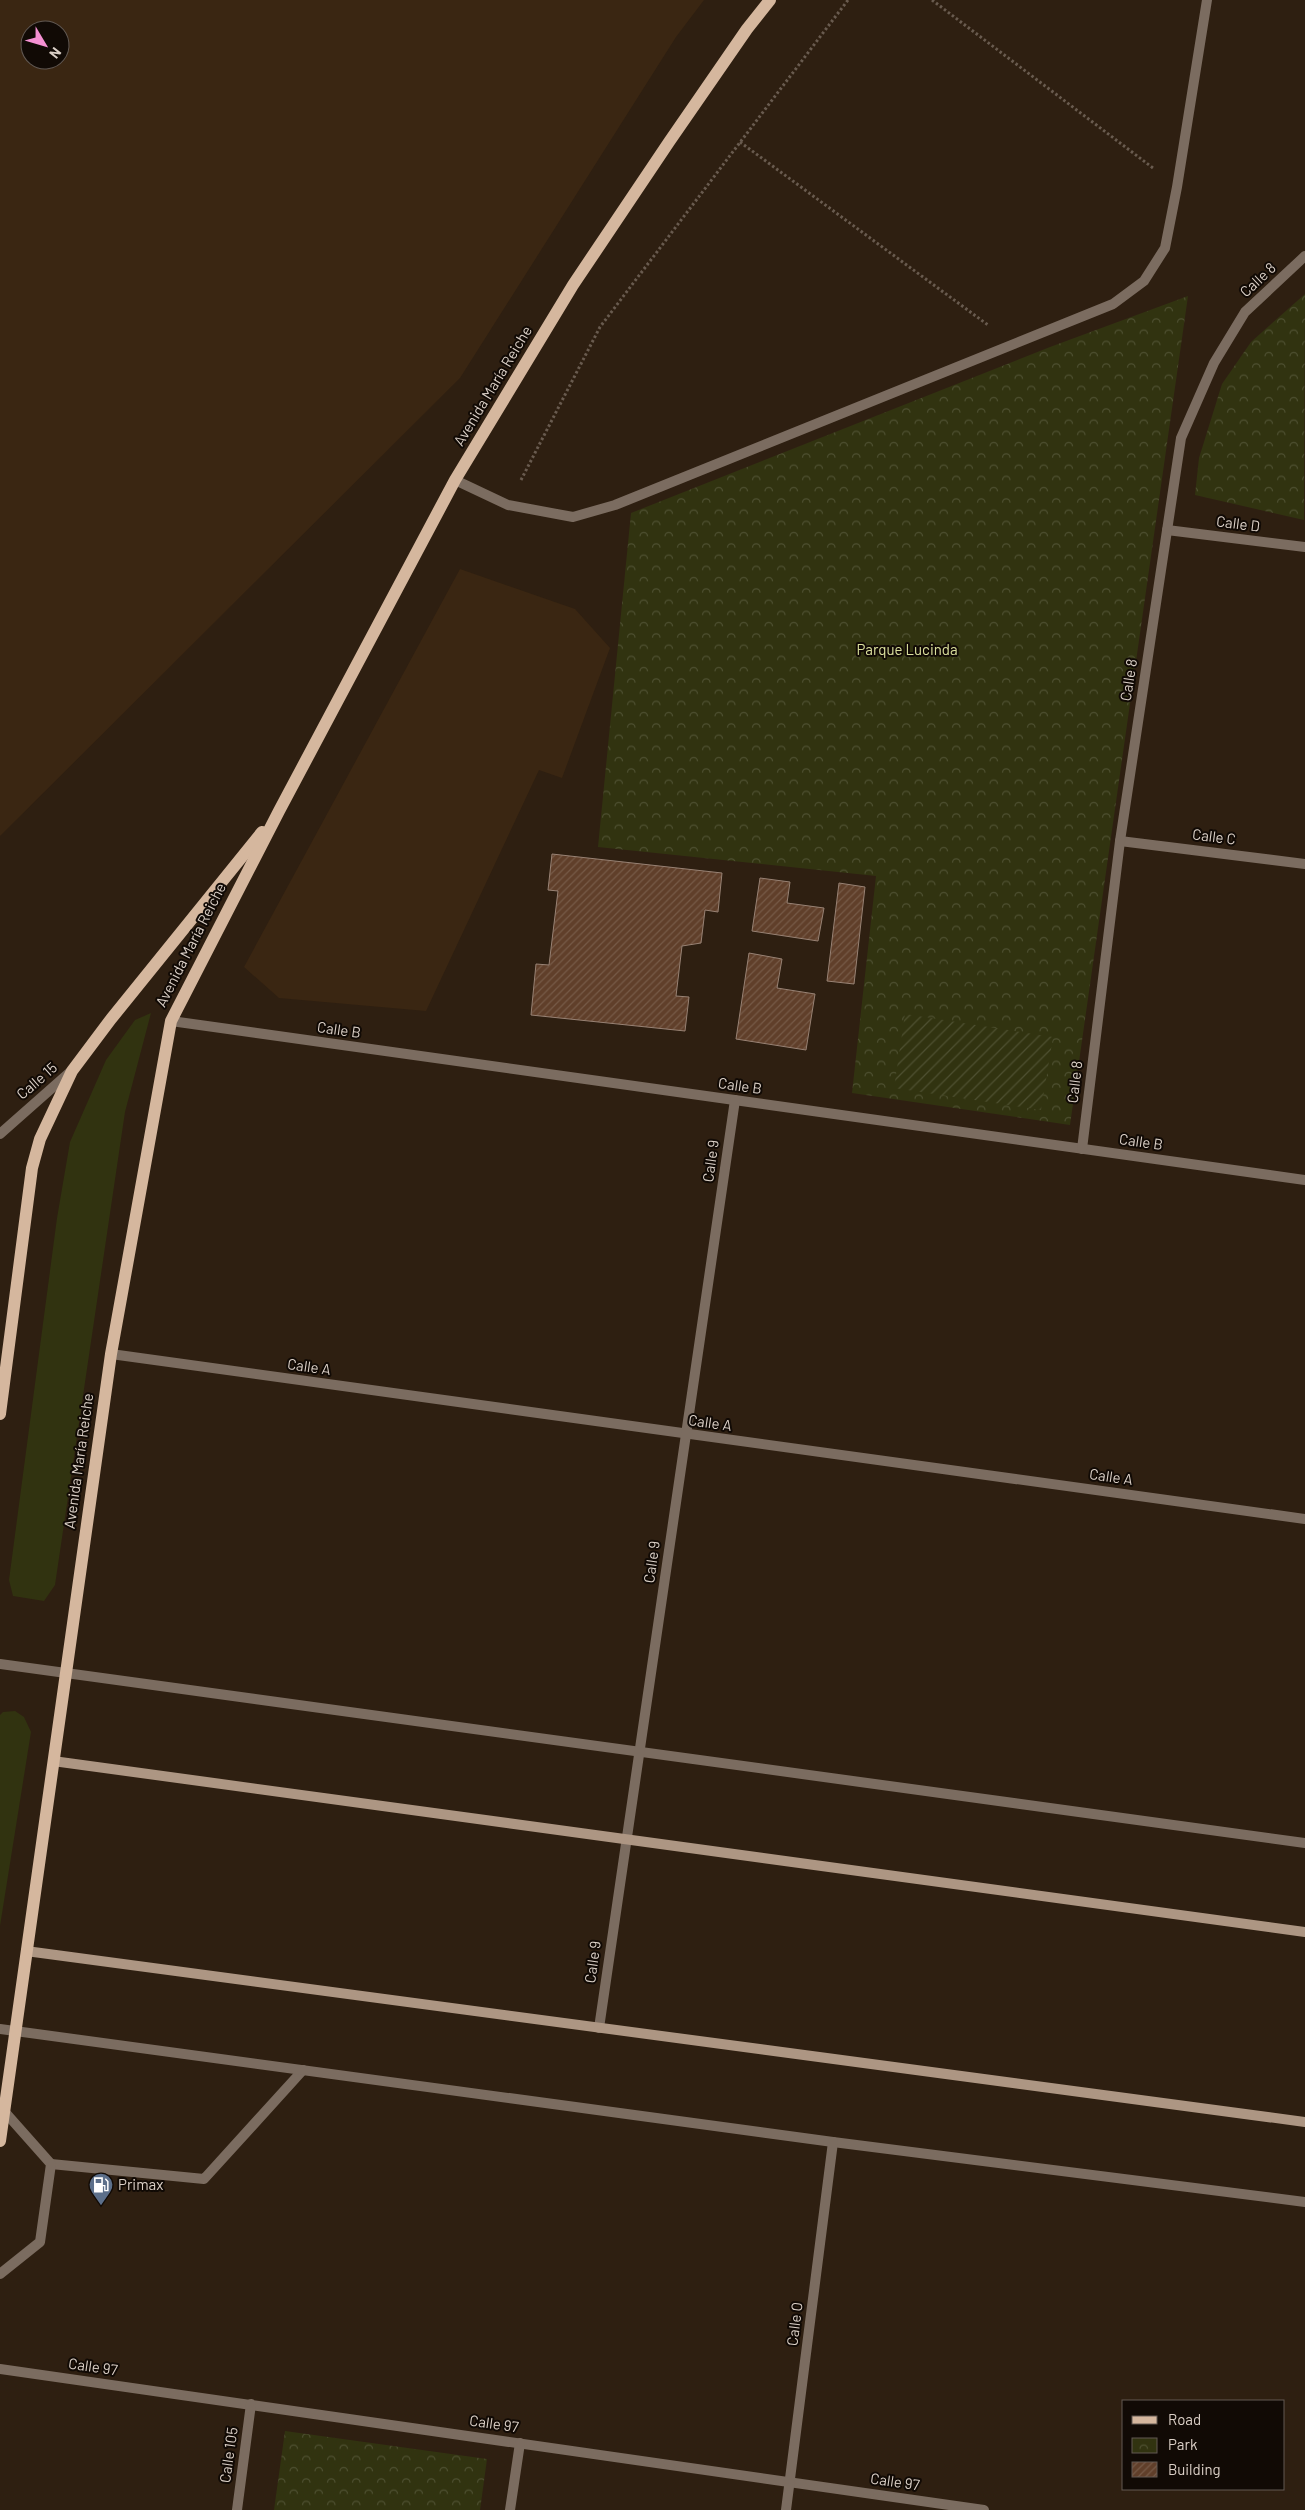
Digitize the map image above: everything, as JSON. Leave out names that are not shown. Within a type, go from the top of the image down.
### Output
[{"type":"main road","name":"Avenida María Reiche","points":[[0,2141],[111,1354],[171,1021],[279,811],[455,480],[573,285],[674,134],[770,0]]},
{"type":"main road","name":"Avenida María Reiche","points":[[0,1414],[32,1168],[40,1139],[72,1071],[111,1018],[279,811]]},
{"type":"main road","points":[[53,1761],[1305,1932]]},
{"type":"main road","points":[[26,1951],[1305,2122]]},
{"type":"street","points":[[455,480],[508,505],[573,516],[616,505],[1113,304],[1144,282],[1165,248],[1178,187],[1207,0]]},
{"type":"street","name":"Calle 8","points":[[1082,1149],[1120,841],[1181,438],[1214,363],[1245,312],[1305,256]]},
{"type":"street","name":"Calle D","points":[[1167,530],[1305,547]]},
{"type":"street","name":"Calle C","points":[[1120,841],[1305,864]]},
{"type":"street","name":"Calle B","points":[[171,1021],[1305,1180]]},
{"type":"street","name":"Calle 15","points":[[0,1134],[72,1071]]},
{"type":"street","name":"Calle 9","points":[[599,2028],[735,1100]]},
{"type":"street","name":"Calle A","points":[[111,1354],[685,1435],[1305,1519]]},
{"type":"street","points":[[0,1664],[1305,1843]]},
{"type":"street","points":[[0,2029],[833,2142],[1305,2202]]},
{"type":"street","points":[[4,2111],[51,2164],[204,2179],[303,2070]]},
{"type":"street","name":"Calle O","points":[[786,2510],[833,2142]]},
{"type":"street","points":[[0,2274],[40,2242],[51,2164]]},
{"type":"street","name":"Calle 97","points":[[0,2369],[984,2510]]},
{"type":"street","name":"Calle 105","points":[[236,2510],[251,2404]]},
{"type":"street","points":[[510,2510],[520,2443]]},
{"type":"path","points":[[508,505],[600,327],[848,0]]},
{"type":"path","points":[[932,0],[1178,187]]},
{"type":"path","points":[[740,142],[1012,344]]},
{"type":"shaded area","points":[[0,0],[704,0],[676,37],[460,378],[0,836]]},
{"type":"shaded area","points":[[460,569],[575,609],[610,648],[562,778],[539,770],[426,1011],[279,998],[244,967]]},
{"type":"green space","points":[[1305,294],[1304,520],[1195,495],[1199,458],[1222,384],[1251,342]]},
{"type":"green space","name":"Parque Lucinda","points":[[1188,296],[1070,1125],[852,1093],[876,876],[598,847],[631,513],[1050,347]]},
{"type":"green space","points":[[151,1013],[125,1112],[55,1585],[44,1601],[13,1596],[9,1580],[57,1218],[70,1142],[106,1060],[135,1020]]},
{"type":"green space","points":[[905,1014],[1053,1037],[1041,1110],[894,1088]]},
{"type":"green space","points":[[15,1711],[24,1717],[31,1732],[0,1926],[0,1715],[3,1712]]},
{"type":"green space","points":[[285,2431],[487,2459],[480,2510],[274,2510]]},
{"type":"building","points":[[552,854],[722,873],[718,912],[705,910],[701,943],[682,946],[676,996],[689,997],[685,1031],[531,1015],[536,964],[549,965],[558,891],[548,890]]},
{"type":"building","points":[[760,878],[790,882],[787,903],[824,908],[818,941],[752,931]]},
{"type":"building","points":[[839,883],[865,887],[854,984],[827,981]]},
{"type":"building","points":[[749,953],[782,959],[777,988],[815,994],[806,1050],[736,1039]]},
{"type":"place","name":"Primax","points":[[101,2206]]}]
